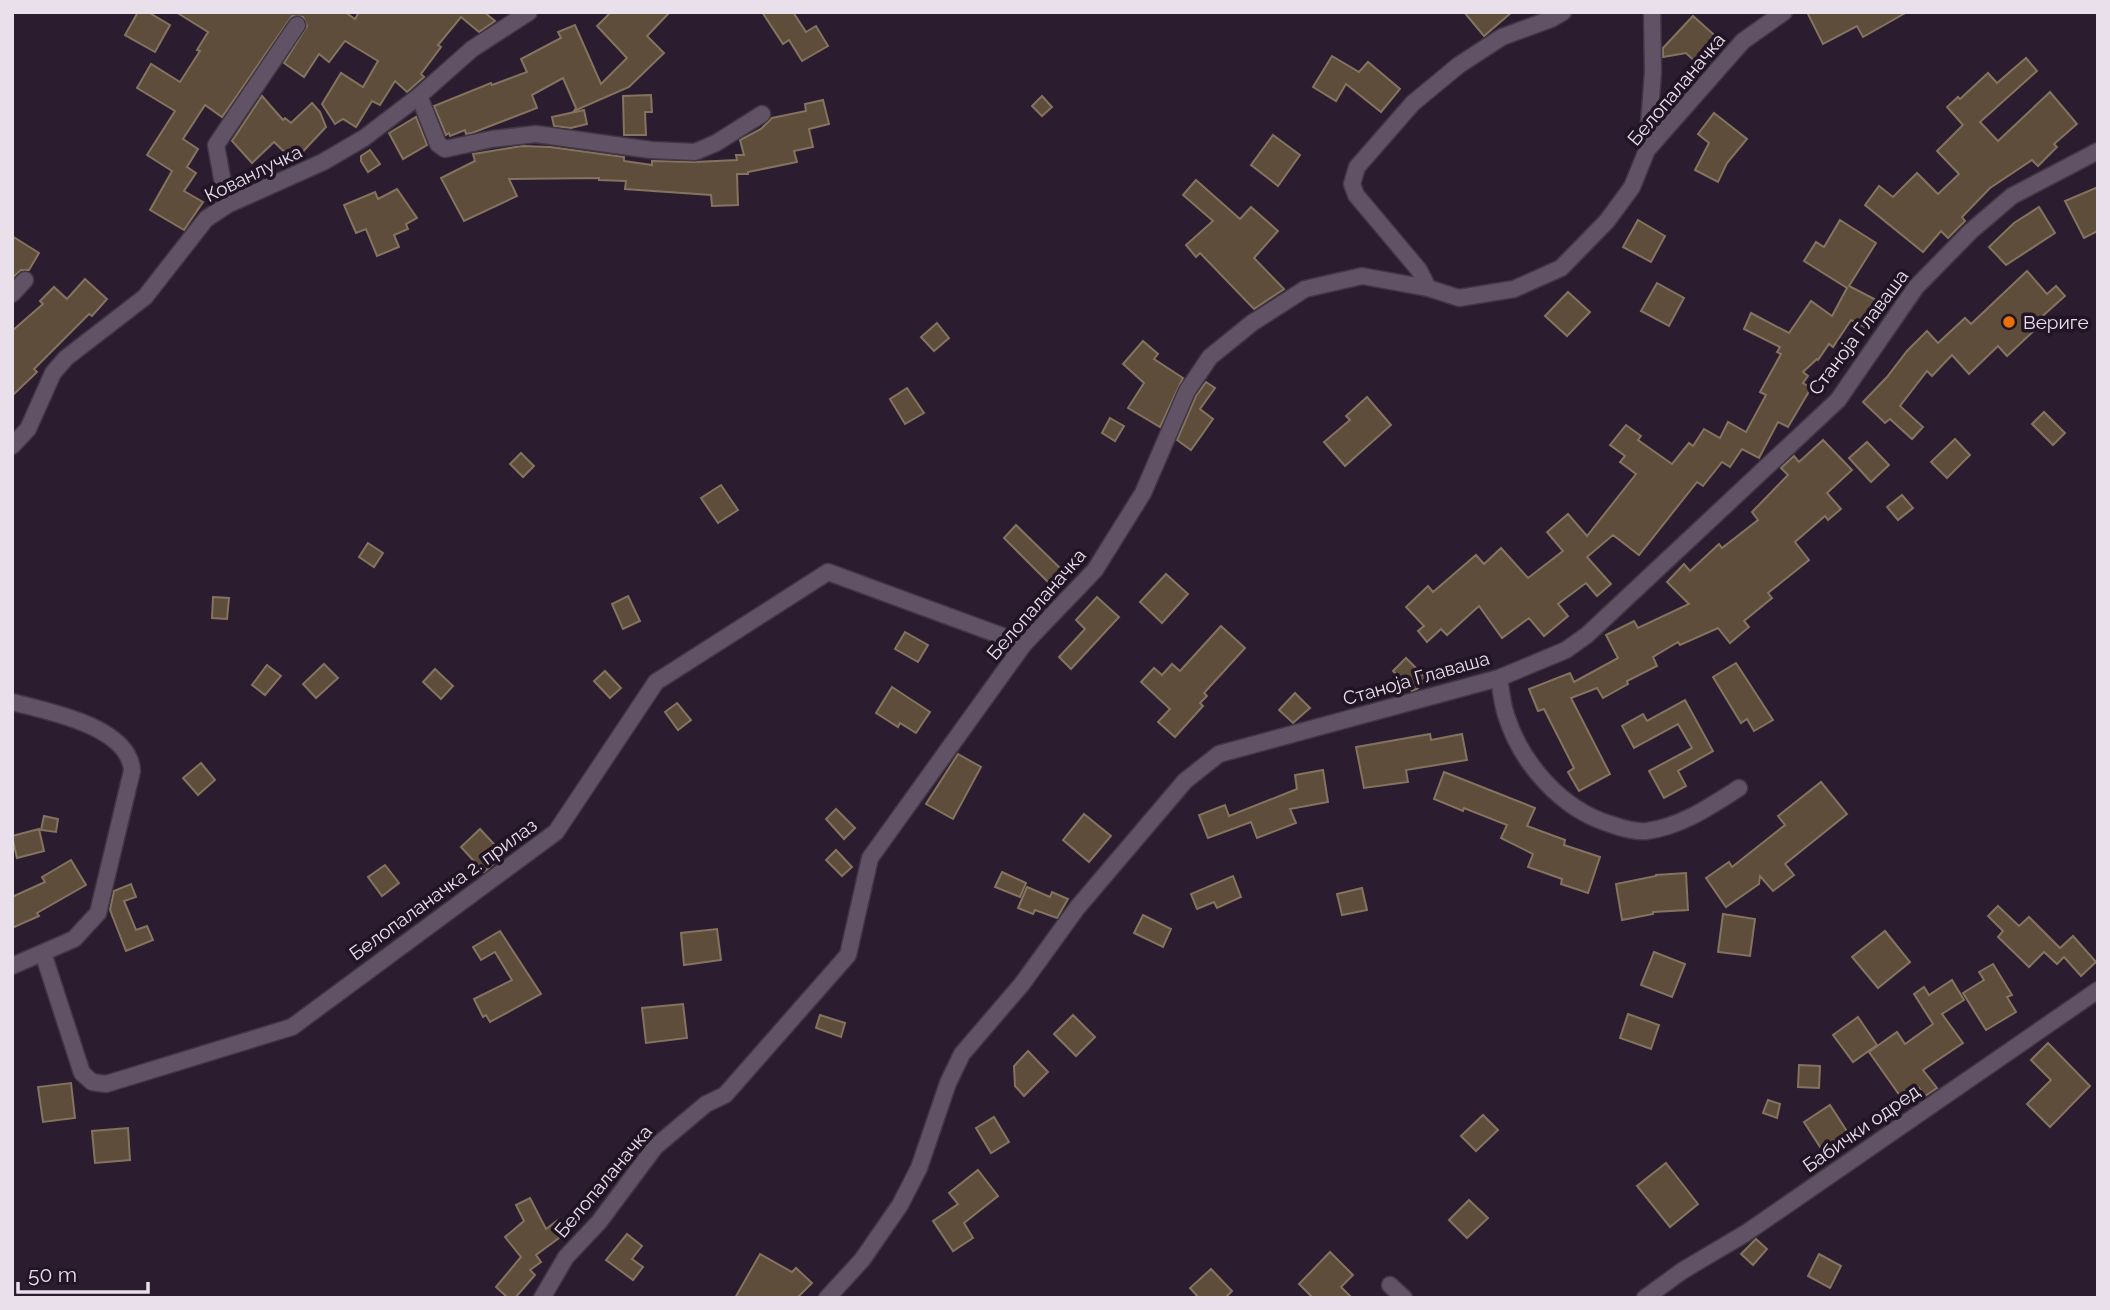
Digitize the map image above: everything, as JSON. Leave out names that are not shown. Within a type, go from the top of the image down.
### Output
[{"type":"street","name":"Кованлучка","points":[[12,446],[28,429],[53,373],[66,358],[145,297],[206,219],[227,205],[344,150],[419,96],[472,49],[529,12]]},
{"type":"street","points":[[1428,288],[1419,270],[1356,195],[1352,184],[1357,167],[1413,103],[1460,65],[1502,37],[1552,19],[1563,12]]},
{"type":"street","points":[[1647,150],[1653,72],[1652,12]]},
{"type":"street","name":"Белопаланачка","points":[[542,1298],[566,1257],[599,1222],[655,1147],[706,1104],[724,1095],[848,955],[870,858],[1024,644],[1095,570],[1143,493],[1187,391],[1210,358],[1252,323],[1305,289],[1362,276],[1428,288],[1459,299],[1514,289],[1561,268],[1607,222],[1632,187],[1647,150],[1743,41],[1784,12]]},
{"type":"street","points":[[227,205],[216,145],[297,25]]},
{"type":"street","points":[[419,96],[438,144],[445,149],[492,139],[536,134],[651,150],[695,152],[716,143],[762,114]]},
{"type":"street","name":"Станоја Главаша","points":[[827,1298],[862,1260],[900,1205],[919,1168],[948,1083],[962,1054],[1022,984],[1077,908],[1185,781],[1220,754],[1499,678],[1566,650],[1587,635],[1838,400],[1916,287],[1971,231],[2012,196],[2098,151]]},
{"type":"street","points":[[12,294],[25,280]]},
{"type":"street","name":"Белопаланачка 2. прилаз","points":[[43,953],[82,1073],[92,1082],[106,1084],[292,1027],[556,832],[656,682],[828,572],[1024,644]]},
{"type":"street","points":[[1499,678],[1506,714],[1534,769],[1552,789],[1598,820],[1644,832],[1681,823],[1738,788]]},
{"type":"street","points":[[12,702],[75,719],[116,742],[132,763],[131,778],[98,913],[74,939],[12,966]]},
{"type":"street","name":"Бабички одред","points":[[1645,1298],[1682,1271],[1746,1233],[2098,990]]},
{"type":"street","points":[[1390,1286],[1404,1298]]},
{"type":"building","points":[[138,12],[148,12],[170,25],[155,52],[125,35]]},
{"type":"building","points":[[176,12],[345,12],[355,19],[359,12],[484,12],[495,21],[479,32],[461,17],[438,45],[441,47],[421,74],[424,77],[407,92],[395,81],[380,105],[372,101],[356,127],[343,119],[335,124],[322,104],[341,73],[363,87],[378,61],[345,41],[329,62],[319,54],[304,77],[284,63],[307,26],[303,17],[292,16],[222,117],[205,105],[183,139],[198,149],[187,167],[196,173],[184,191],[203,202],[184,230],[150,210],[172,171],[147,155],[175,111],[137,88],[151,64],[180,82],[200,51],[197,50],[208,32]]},
{"type":"building","points":[[611,12],[670,12],[647,36],[664,53],[629,87],[574,111],[576,108],[563,78],[532,95],[537,108],[472,133],[466,134],[465,130],[446,135],[434,106],[527,72],[521,59],[561,38],[558,32],[575,25],[601,84],[627,58],[597,26]]},
{"type":"building","points":[[762,12],[793,12],[806,32],[816,26],[828,46],[802,61],[789,40],[783,44]]},
{"type":"building","points":[[1464,12],[1512,12],[1484,36]]},
{"type":"building","points":[[1807,12],[1907,12],[1863,37],[1857,26],[1823,44]]},
{"type":"building","points":[[1693,16],[1721,41],[1699,65],[1686,53],[1663,57],[1663,48]]},
{"type":"building","points":[[1332,56],[1359,72],[1368,62],[1400,89],[1381,112],[1346,84],[1336,101],[1313,87]]},
{"type":"building","points":[[2026,58],[2037,71],[1980,122],[1998,141],[2050,92],[2077,124],[2054,144],[2057,147],[2038,166],[2032,160],[1990,188],[1962,217],[1965,221],[1948,238],[1941,231],[1923,252],[1865,205],[1879,186],[1893,197],[1917,173],[1938,194],[1959,174],[1937,151],[1963,125],[1947,107],[1958,97],[1960,99],[1988,73],[1997,83]]},
{"type":"building","points":[[651,95],[652,112],[645,112],[646,135],[624,135],[623,96]]},
{"type":"building","points":[[262,96],[283,120],[285,118],[291,123],[312,103],[320,112],[326,127],[294,161],[274,142],[252,163],[232,141]]},
{"type":"building","points":[[1042,96],[1052,107],[1042,116],[1032,106]]},
{"type":"building","points":[[823,100],[829,124],[809,129],[813,147],[794,151],[797,162],[748,174],[737,174],[738,205],[712,206],[711,195],[625,189],[626,181],[599,178],[509,179],[517,196],[464,221],[441,178],[475,161],[473,154],[522,146],[624,157],[624,161],[652,165],[652,161],[737,160],[736,155],[744,155],[740,140],[761,129],[772,118],[806,111],[805,104]]},
{"type":"building","points":[[584,110],[587,124],[571,128],[554,126],[552,117]]},
{"type":"building","points":[[1714,113],[1747,139],[1727,163],[1718,182],[1695,170],[1709,143],[1698,134]]},
{"type":"building","points":[[416,117],[427,145],[403,159],[389,133]]},
{"type":"building","points":[[1273,135],[1300,155],[1278,186],[1251,165]]},
{"type":"building","points":[[370,150],[380,164],[368,172],[361,156]]},
{"type":"building","points":[[1196,180],[1240,219],[1251,207],[1278,231],[1254,258],[1284,289],[1254,309],[1200,253],[1196,257],[1186,245],[1213,221],[1183,195]]},
{"type":"building","points":[[2098,187],[2098,231],[2084,238],[2065,201]]},
{"type":"building","points":[[397,189],[417,218],[406,224],[408,229],[394,235],[399,247],[377,256],[366,229],[356,233],[344,205],[375,192],[378,199]]},
{"type":"building","points":[[2039,207],[2055,233],[2006,265],[1989,247],[2014,223]]},
{"type":"building","points":[[1638,220],[1665,236],[1651,262],[1623,247]]},
{"type":"building","points":[[1840,220],[1876,243],[1849,286],[1882,303],[1868,329],[1851,320],[1833,347],[1829,344],[1818,360],[1803,372],[1808,376],[1803,383],[1811,388],[1788,427],[1778,422],[1759,458],[1742,449],[1730,467],[1722,462],[1703,486],[1697,482],[1639,555],[1613,535],[1587,557],[1611,584],[1597,596],[1586,583],[1558,604],[1568,616],[1544,636],[1529,618],[1502,638],[1479,606],[1447,635],[1441,629],[1427,642],[1418,631],[1424,626],[1406,607],[1428,586],[1433,592],[1476,555],[1484,564],[1501,548],[1528,578],[1563,551],[1547,532],[1568,514],[1587,536],[1636,474],[1620,462],[1625,456],[1610,445],[1626,425],[1641,436],[1638,440],[1672,464],[1689,443],[1693,446],[1704,429],[1720,438],[1728,422],[1746,432],[1766,395],[1760,392],[1781,354],[1777,352],[1780,347],[1744,329],[1751,313],[1789,333],[1811,301],[1832,316],[1847,288],[1804,261],[1816,242],[1824,247]]},
{"type":"building","points":[[12,236],[39,253],[29,270],[21,270],[12,278]]},
{"type":"building","points":[[2027,271],[2047,294],[2056,286],[2065,296],[2037,321],[2040,325],[2007,356],[1998,346],[1969,374],[1952,355],[1932,376],[1927,371],[1900,406],[1923,427],[1912,439],[1890,419],[1885,423],[1863,402],[1927,331],[1938,343],[1965,318],[1971,324]]},
{"type":"building","points":[[85,279],[107,299],[34,369],[37,372],[12,396],[12,331],[43,304],[40,301],[54,287],[67,299]]},
{"type":"building","points":[[1657,283],[1684,298],[1669,326],[1641,311]]},
{"type":"building","points":[[1568,292],[1590,312],[1567,336],[1545,316]]},
{"type":"building","points":[[937,323],[949,338],[934,351],[921,337]]},
{"type":"building","points":[[1143,341],[1158,354],[1154,359],[1183,378],[1160,427],[1128,408],[1144,383],[1123,364]]},
{"type":"building","points":[[1206,382],[1215,388],[1200,409],[1213,419],[1191,450],[1177,440],[1196,396]]},
{"type":"building","points":[[907,388],[924,413],[905,424],[890,399]]},
{"type":"building","points":[[1367,397],[1391,425],[1345,466],[1324,442],[1350,420],[1346,416]]},
{"type":"building","points":[[2044,412],[2065,433],[2053,445],[2032,424]]},
{"type":"building","points":[[1110,418],[1124,426],[1115,441],[1102,433]]},
{"type":"building","points":[[1955,439],[1970,455],[1947,478],[1931,462]]},
{"type":"building","points":[[1823,440],[1852,470],[1827,493],[1841,509],[1828,520],[1825,516],[1795,542],[1809,560],[1768,593],[1772,598],[1744,621],[1749,627],[1730,643],[1718,628],[1680,645],[1678,642],[1653,657],[1657,666],[1627,681],[1628,684],[1603,698],[1597,688],[1571,698],[1610,774],[1579,791],[1568,772],[1574,768],[1544,709],[1538,711],[1529,689],[1570,673],[1574,682],[1618,658],[1606,635],[1634,621],[1638,628],[1689,604],[1667,582],[1684,564],[1690,571],[1719,544],[1722,548],[1758,520],[1752,512],[1788,475],[1781,468],[1794,456],[1799,462]]},
{"type":"building","points":[[1867,442],[1889,465],[1871,482],[1849,458]]},
{"type":"building","points":[[521,453],[534,466],[523,477],[510,464]]},
{"type":"building","points":[[721,485],[738,510],[718,523],[701,498]]},
{"type":"building","points":[[1902,495],[1913,508],[1898,520],[1887,507]]},
{"type":"building","points":[[1016,525],[1061,569],[1048,582],[1004,538]]},
{"type":"building","points":[[368,543],[383,553],[374,567],[359,557]]},
{"type":"building","points":[[1166,574],[1188,594],[1162,623],[1140,602]]},
{"type":"building","points":[[628,596],[640,621],[623,629],[612,604]]},
{"type":"building","points":[[213,597],[229,598],[227,619],[212,618]]},
{"type":"building","points":[[1097,597],[1119,617],[1071,669],[1059,657],[1085,629],[1076,620]]},
{"type":"building","points":[[1221,626],[1245,648],[1204,693],[1207,696],[1200,703],[1203,706],[1175,737],[1158,722],[1170,709],[1141,682],[1154,668],[1162,675],[1172,664],[1180,671]]},
{"type":"building","points":[[905,632],[928,645],[918,662],[895,649]]},
{"type":"building","points":[[1406,658],[1427,679],[1412,691],[1393,671]]},
{"type":"building","points":[[1736,663],[1773,720],[1754,731],[1747,719],[1741,723],[1713,677]]},
{"type":"building","points":[[324,664],[338,678],[316,698],[303,684]]},
{"type":"building","points":[[267,665],[281,676],[265,695],[252,685]]},
{"type":"building","points":[[435,669],[453,686],[441,699],[423,682]]},
{"type":"building","points":[[605,671],[621,688],[610,698],[594,681]]},
{"type":"building","points":[[892,687],[930,712],[916,733],[900,723],[898,727],[876,713]]},
{"type":"building","points":[[1295,693],[1310,708],[1293,723],[1279,710]]},
{"type":"building","points":[[1685,700],[1713,751],[1678,771],[1686,786],[1664,798],[1649,771],[1692,748],[1678,724],[1634,748],[1622,726],[1643,714],[1647,721]]},
{"type":"building","points":[[677,703],[691,720],[678,730],[665,712]]},
{"type":"building","points":[[1430,734],[1431,740],[1462,734],[1467,760],[1406,770],[1408,782],[1364,788],[1356,747]]},
{"type":"building","points":[[958,754],[981,767],[953,819],[926,804]]},
{"type":"building","points":[[201,763],[215,780],[198,795],[183,778]]},
{"type":"building","points":[[1323,770],[1328,802],[1290,809],[1296,823],[1257,838],[1251,822],[1208,838],[1199,815],[1225,805],[1229,816],[1297,789],[1295,775]]},
{"type":"building","points":[[1444,772],[1535,808],[1527,826],[1565,840],[1564,845],[1600,857],[1588,893],[1561,884],[1562,879],[1528,867],[1533,854],[1501,838],[1507,825],[1434,799]]},
{"type":"building","points":[[1821,782],[1847,814],[1785,864],[1794,875],[1773,891],[1760,876],[1759,884],[1726,907],[1706,878],[1729,862],[1732,867],[1785,825],[1778,816]]},
{"type":"building","points":[[836,809],[855,828],[844,839],[826,819]]},
{"type":"building","points":[[1084,814],[1111,836],[1089,862],[1063,840]]},
{"type":"building","points":[[44,816],[58,819],[56,832],[41,830]]},
{"type":"building","points":[[39,829],[44,851],[17,858],[12,836]]},
{"type":"building","points":[[480,829],[504,855],[484,872],[461,847]]},
{"type":"building","points":[[836,850],[852,867],[842,876],[826,860]]},
{"type":"building","points":[[71,860],[86,885],[37,913],[39,916],[12,928],[12,897],[45,882],[42,877]]},
{"type":"building","points":[[385,865],[399,883],[382,896],[368,877]]},
{"type":"building","points":[[1002,872],[1026,883],[1020,897],[995,887]]},
{"type":"building","points":[[1686,873],[1688,910],[1653,912],[1622,920],[1616,884],[1656,875]]},
{"type":"building","points":[[1233,876],[1241,897],[1217,908],[1214,902],[1197,909],[1191,894]]},
{"type":"building","points":[[131,884],[136,897],[124,901],[136,930],[147,926],[153,940],[126,951],[110,910],[114,891]]},
{"type":"building","points":[[1027,887],[1050,897],[1052,892],[1068,899],[1057,918],[1035,910],[1033,914],[1018,908]]},
{"type":"building","points":[[1362,888],[1367,910],[1342,915],[1337,894]]},
{"type":"building","points":[[1998,906],[2019,926],[2029,917],[2060,948],[2073,936],[2096,962],[2081,976],[2064,957],[2057,964],[2044,952],[2029,967],[1998,937],[2003,931],[1988,916]]},
{"type":"building","points":[[1723,914],[1755,919],[1750,956],[1718,952]]},
{"type":"building","points":[[1143,915],[1171,929],[1163,947],[1134,933]]},
{"type":"building","points":[[717,929],[721,960],[684,965],[681,933]]},
{"type":"building","points":[[500,931],[541,994],[490,1022],[486,1015],[483,1017],[474,999],[512,980],[495,952],[481,960],[473,947]]},
{"type":"building","points":[[1885,931],[1910,962],[1878,988],[1852,957]]},
{"type":"building","points":[[1654,952],[1685,964],[1672,997],[1641,985]]},
{"type":"building","points":[[1993,964],[2012,995],[2007,997],[2016,1012],[1986,1030],[1963,993],[1984,980],[1979,972]]},
{"type":"building","points":[[1952,980],[1964,1000],[1942,1014],[1963,1043],[1923,1070],[1937,1088],[1925,1096],[1919,1088],[1903,1100],[1869,1052],[1897,1032],[1905,1044],[1933,1024],[1914,994],[1924,987],[1929,995]]},
{"type":"building","points":[[683,1004],[687,1038],[646,1043],[642,1008]]},
{"type":"building","points":[[1628,1014],[1659,1025],[1651,1049],[1620,1038]]},
{"type":"building","points":[[820,1015],[845,1023],[841,1037],[816,1028]]},
{"type":"building","points":[[1073,1015],[1095,1037],[1076,1056],[1054,1034]]},
{"type":"building","points":[[1858,1017],[1877,1045],[1853,1062],[1833,1035]]},
{"type":"building","points":[[2048,1043],[2090,1086],[2050,1127],[2027,1104],[2051,1080],[2031,1060]]},
{"type":"building","points":[[1028,1051],[1048,1072],[1024,1096],[1015,1086],[1014,1066]]},
{"type":"building","points":[[1799,1065],[1820,1066],[1819,1088],[1798,1087]]},
{"type":"building","points":[[71,1083],[75,1118],[43,1122],[38,1087]]},
{"type":"building","points":[[1768,1100],[1780,1104],[1777,1118],[1763,1113]]},
{"type":"building","points":[[1830,1105],[1850,1136],[1824,1153],[1804,1122]]},
{"type":"building","points":[[1483,1115],[1498,1130],[1476,1151],[1461,1136]]},
{"type":"building","points":[[994,1117],[1009,1142],[991,1153],[976,1128]]},
{"type":"building","points":[[128,1128],[130,1160],[95,1163],[92,1131]]},
{"type":"building","points":[[1666,1163],[1698,1204],[1670,1227],[1637,1186]]},
{"type":"building","points":[[978,1170],[998,1196],[964,1223],[973,1238],[953,1251],[933,1221],[958,1204],[949,1193]]},
{"type":"building","points":[[530,1198],[546,1229],[558,1220],[567,1232],[536,1255],[541,1262],[530,1270],[535,1275],[515,1298],[508,1298],[496,1287],[521,1257],[505,1237],[524,1221],[516,1205]]},
{"type":"building","points":[[1469,1200],[1488,1218],[1467,1238],[1449,1220]]},
{"type":"building","points":[[627,1234],[642,1246],[632,1259],[643,1267],[633,1280],[606,1260]]},
{"type":"building","points":[[1756,1239],[1767,1249],[1753,1265],[1741,1254]]},
{"type":"building","points":[[1330,1252],[1353,1275],[1341,1287],[1352,1298],[1313,1298],[1299,1284]]},
{"type":"building","points":[[760,1254],[792,1272],[796,1268],[812,1283],[797,1298],[735,1298]]},
{"type":"building","points":[[1819,1254],[1841,1266],[1830,1288],[1808,1276]]},
{"type":"building","points":[[1211,1269],[1232,1291],[1225,1298],[1199,1298],[1190,1288]]},
{"type":"place","name":"Вериге","points":[[2009,322]]}]
